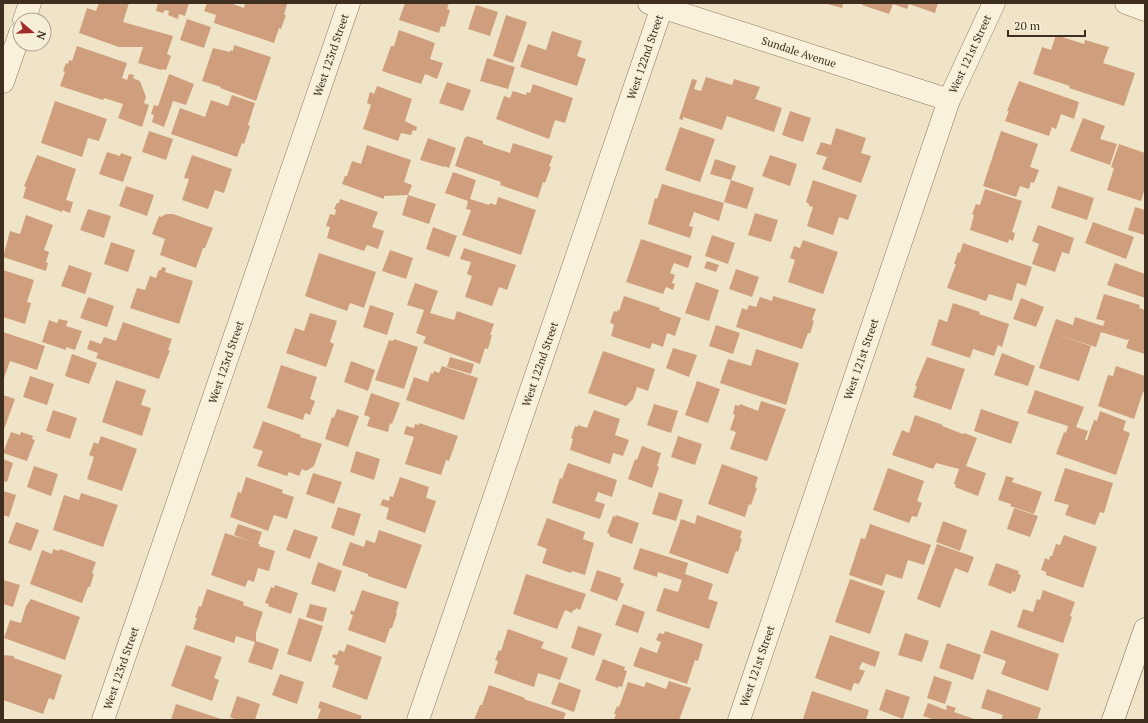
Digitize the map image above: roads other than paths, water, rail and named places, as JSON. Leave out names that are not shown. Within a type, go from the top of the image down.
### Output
[{"type":"street","name":"West 123rd Street","points":[[103,720],[349,3]]},
{"type":"street","name":"West 121st Street","points":[[739,720],[949,100],[994,3]]},
{"type":"street","points":[[1126,3],[1145,10]]},
{"type":"street","name":"Sundale Avenue","points":[[655,5],[949,100]]},
{"type":"street","name":"West 122nd Street","points":[[418,720],[655,5]]},
{"type":"street","points":[[3,82],[13,52]]},
{"type":"street","points":[[1114,720],[1145,629]]}]
